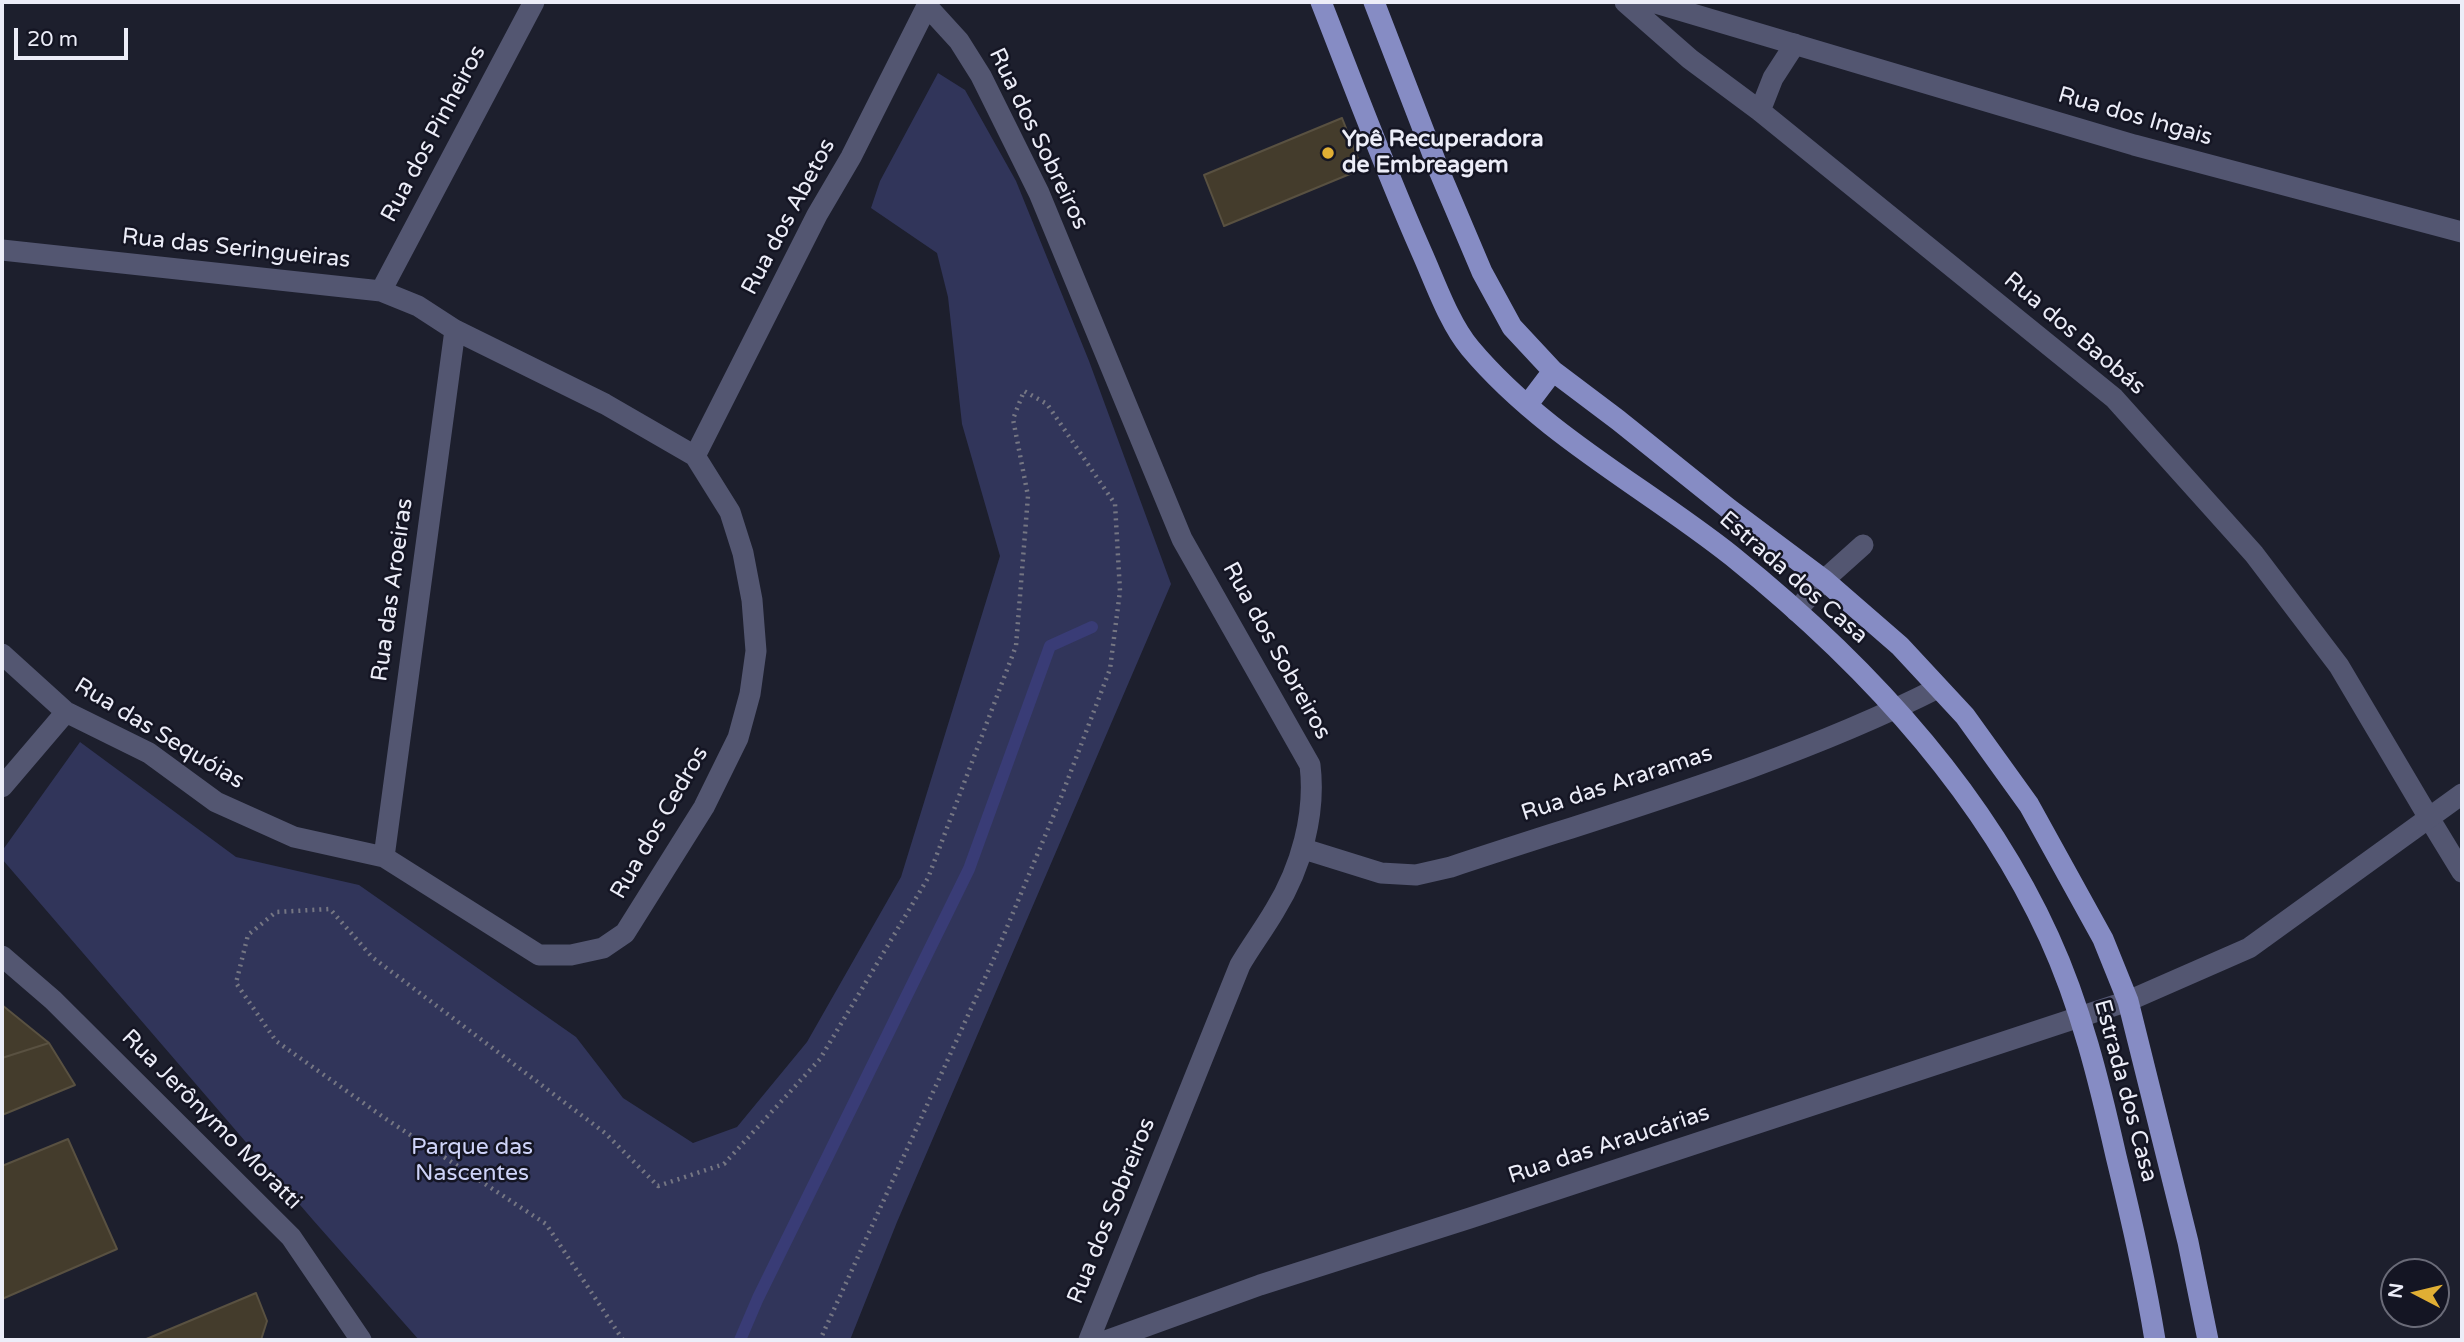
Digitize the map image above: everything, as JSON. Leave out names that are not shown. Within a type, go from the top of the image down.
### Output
[{"type":"main road","name":"Estrada dos Casa","points":[[1321,2],[1389,180],[1445,304],[1467,345],[1564,437],[1648,493],[1732,556],[1837,646],[1942,763],[1995,837],[2049,936],[2091,1049],[2146,1283],[2155,1340]]},
{"type":"main road","name":"Estrada dos Casa","points":[[1374,2],[1482,272],[1512,327],[1553,371],[1824,580],[1900,646],[1965,716],[2029,805],[2103,939],[2128,1001],[2188,1242],[2208,1340]]},
{"type":"main road","points":[[1528,404],[1553,371]]},
{"type":"street","name":"Rua dos Pinheiros","points":[[381,291],[534,2]]},
{"type":"street","name":"Rua dos Baobás","points":[[1626,2],[1690,59],[1760,111],[2114,397],[2254,554],[2340,666],[2462,872]]},
{"type":"street","name":"Rua dos Ingais","points":[[1652,2],[2134,145],[2462,232]]},
{"type":"street","name":"Rua dos Abetos","points":[[695,456],[928,4]]},
{"type":"street","name":"Rua dos Sobreiros","points":[[928,4],[960,41],[981,76],[1039,192],[1182,539],[1310,765],[1312,783],[1304,849],[1276,909],[1240,965],[1089,1340]]},
{"type":"street","points":[[1760,111],[1773,78],[1796,44]]},
{"type":"street","name":"Rua das Seringueiras","points":[[2,250],[381,291],[418,306],[455,330]]},
{"type":"street","name":"Rua dos Cedros","points":[[384,857],[539,955],[571,955],[603,948],[625,933],[704,807],[738,738],[750,694],[756,651],[752,600],[743,553],[730,512],[695,456],[605,404],[455,330]]},
{"type":"street","name":"Rua das Aroeiras","points":[[384,857],[455,330]]},
{"type":"street","points":[[1796,611],[1824,580],[1863,545]]},
{"type":"street","name":"Rua das Sequóias","points":[[2,654],[66,712],[149,753],[216,802],[294,837],[384,857]]},
{"type":"street","name":"Rua das Araramas","points":[[1304,849],[1381,873],[1416,875],[1451,867],[1744,770],[1895,710],[1938,688]]},
{"type":"street","points":[[2,788],[66,712]]},
{"type":"street","name":"Rua das Araucárias","points":[[1108,1340],[1260,1286],[1471,1219],[2128,1001],[2249,948],[2462,794]]},
{"type":"street","name":"Rua Jerônymo Moratti","points":[[2,956],[53,1000],[291,1237],[361,1340]]},
{"type":"path","points":[[623,1340],[547,1224],[386,1119],[276,1041],[236,983],[248,935],[276,912],[330,909],[372,957],[605,1133],[658,1186],[724,1164],[820,1059],[928,878],[1016,646],[1028,496],[1013,419],[1024,391],[1047,404],[1115,504],[1120,591],[1110,669],[1060,800],[995,956],[820,1340]]},
{"type":"green space","name":"Parque das Nascentes","points":[[938,73],[965,90],[1016,181],[1089,361],[1171,584],[897,1222],[850,1340],[419,1340],[2,859],[2,851],[80,742],[236,857],[359,885],[576,1037],[623,1098],[693,1143],[737,1127],[807,1042],[901,877],[1000,556],[962,424],[948,297],[937,253],[871,208],[880,181]]},
{"type":"building","points":[[1342,118],[1362,169],[1224,226],[1204,175]]},
{"type":"building","points":[[2,1005],[49,1043],[2,1058]]},
{"type":"building","points":[[49,1043],[75,1085],[2,1115],[2,1058]]},
{"type":"building","points":[[68,1139],[117,1249],[2,1299],[2,1166]]},
{"type":"building","points":[[256,1293],[267,1321],[261,1340],[144,1340]]},
{"type":"waterway","points":[[740,1340],[758,1298],[969,869],[1050,646],[1092,627]]},
{"type":"place","name":"Ypê Recuperadora de Embreagem","points":[[1328,153]]}]
